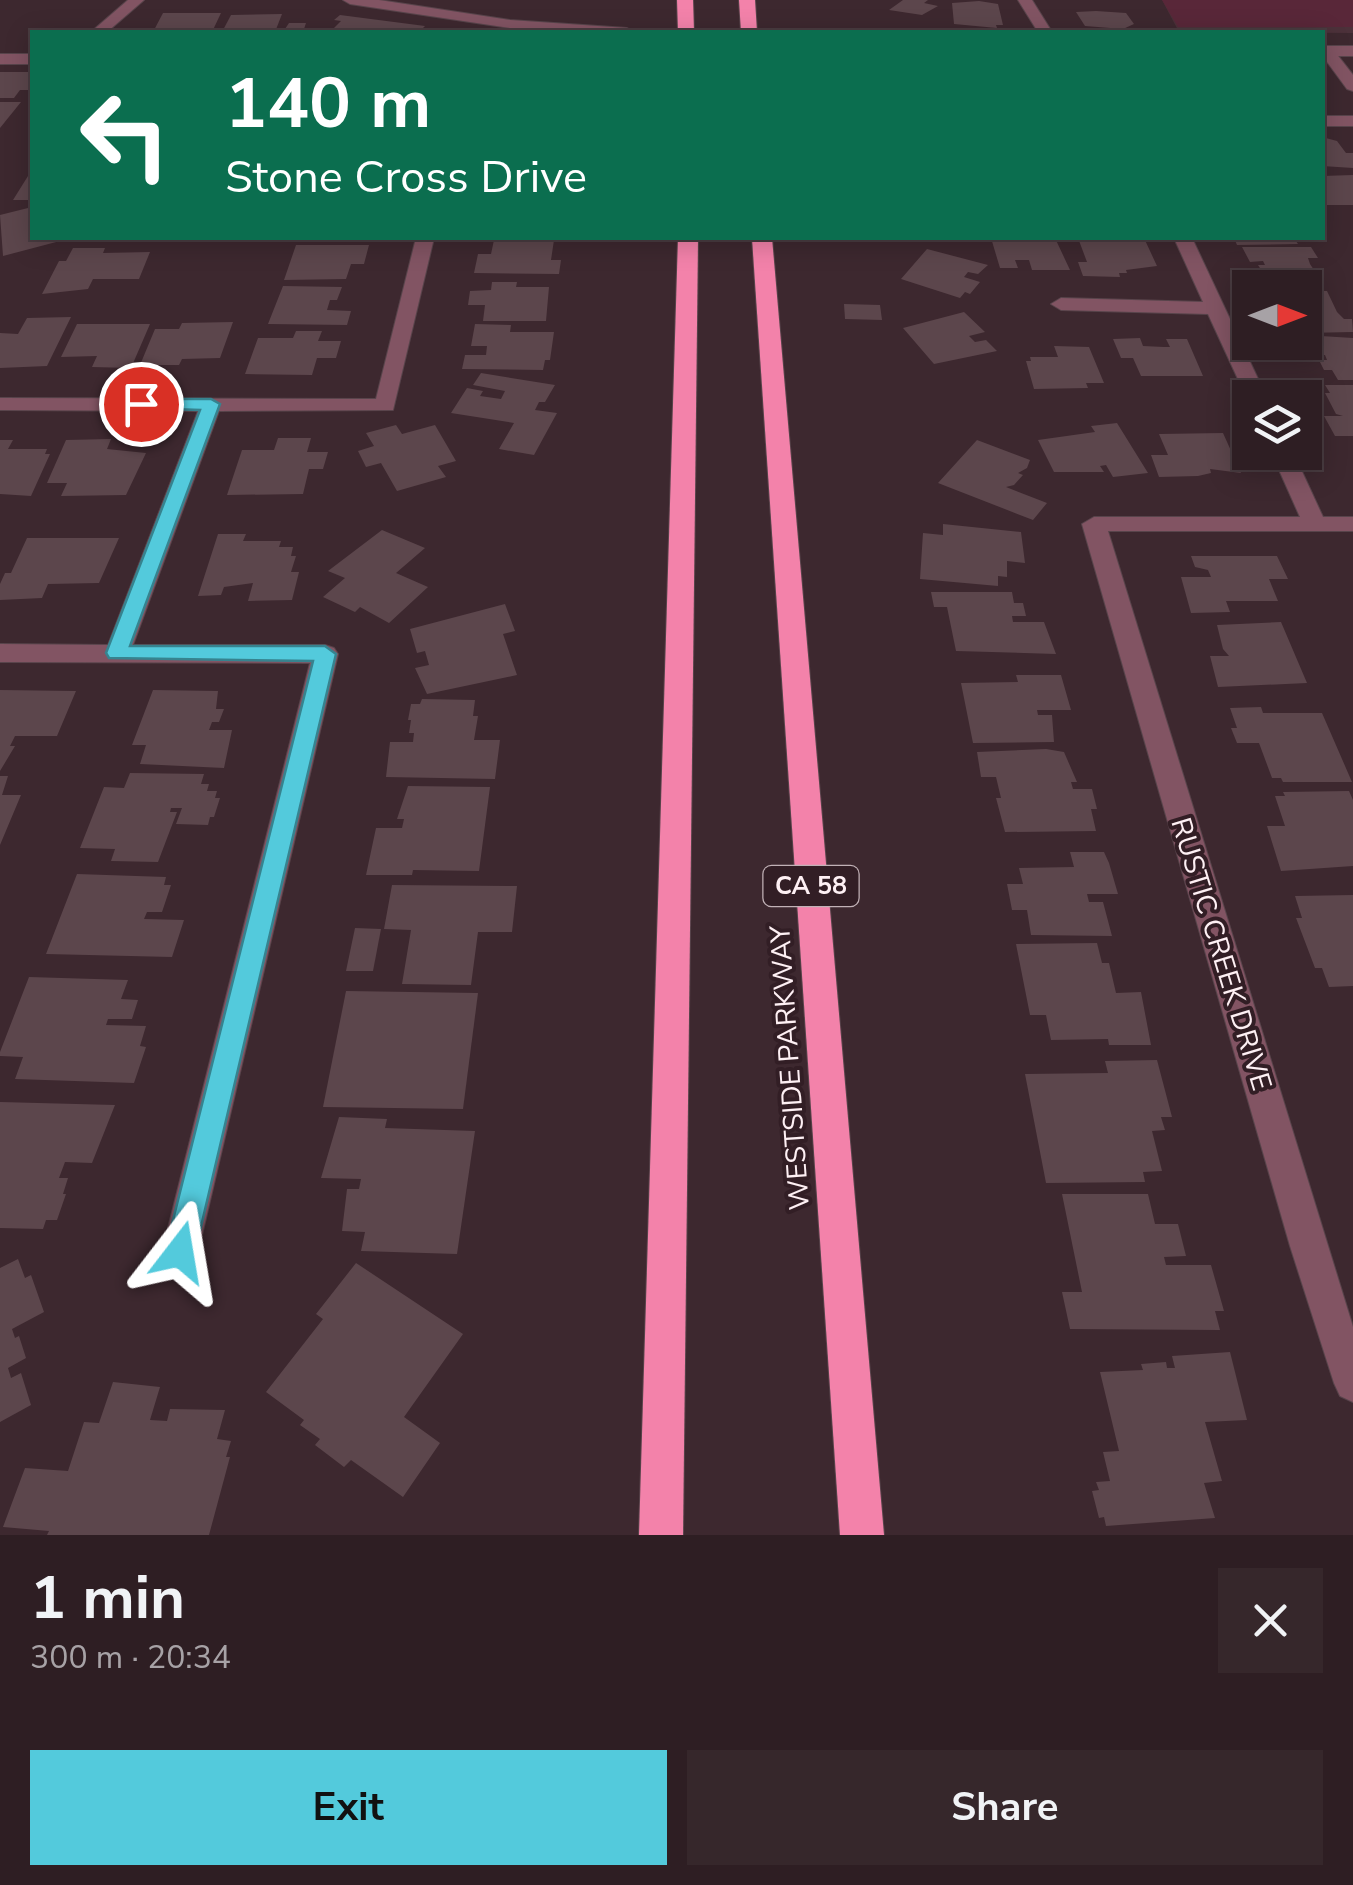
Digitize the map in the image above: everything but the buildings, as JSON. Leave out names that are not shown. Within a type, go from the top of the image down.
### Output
[{"type":"highway","points":[[686,0],[686,30]]},
{"type":"highway","points":[[747,0],[749,30]]},
{"type":"highway","points":[[661,1535],[688,240]]},
{"type":"highway","name":"WESTSIDE PARKWAY","points":[[762,240],[862,1535]]},
{"type":"street","points":[[100,30],[137,0]]},
{"type":"street","points":[[350,0],[510,24],[596,30]]},
{"type":"street","points":[[414,0],[611,30]]},
{"type":"street","points":[[1025,0],[1044,30]]},
{"type":"street","points":[[1325,51],[1353,51]]},
{"type":"street","points":[[1325,51],[1353,86]]},
{"type":"street","points":[[0,59],[30,59]]},
{"type":"street","points":[[1325,121],[1353,121]]},
{"type":"street","points":[[0,404],[385,405],[425,240]]},
{"type":"street","points":[[1184,240],[1249,380]]},
{"type":"street","points":[[1061,304],[1216,308]]},
{"type":"street","points":[[117,653],[211,404]]},
{"type":"street","points":[[1290,470],[1315,524],[1353,524]]},
{"type":"street","name":"RUSTIC CREEK DRIVE","points":[[1315,524],[1094,524],[1297,1208],[1353,1383]]},
{"type":"street","points":[[0,653],[325,654],[180,1252]]},
{"type":"shaded area","points":[[1162,0],[1353,0],[1353,33],[1178,30]]},
{"type":"shaded area","points":[[1162,0],[1353,0],[1353,27],[1178,27]]},
{"type":"route","points":[[141,404],[211,404],[117,653],[325,654],[180,1252]]}]
